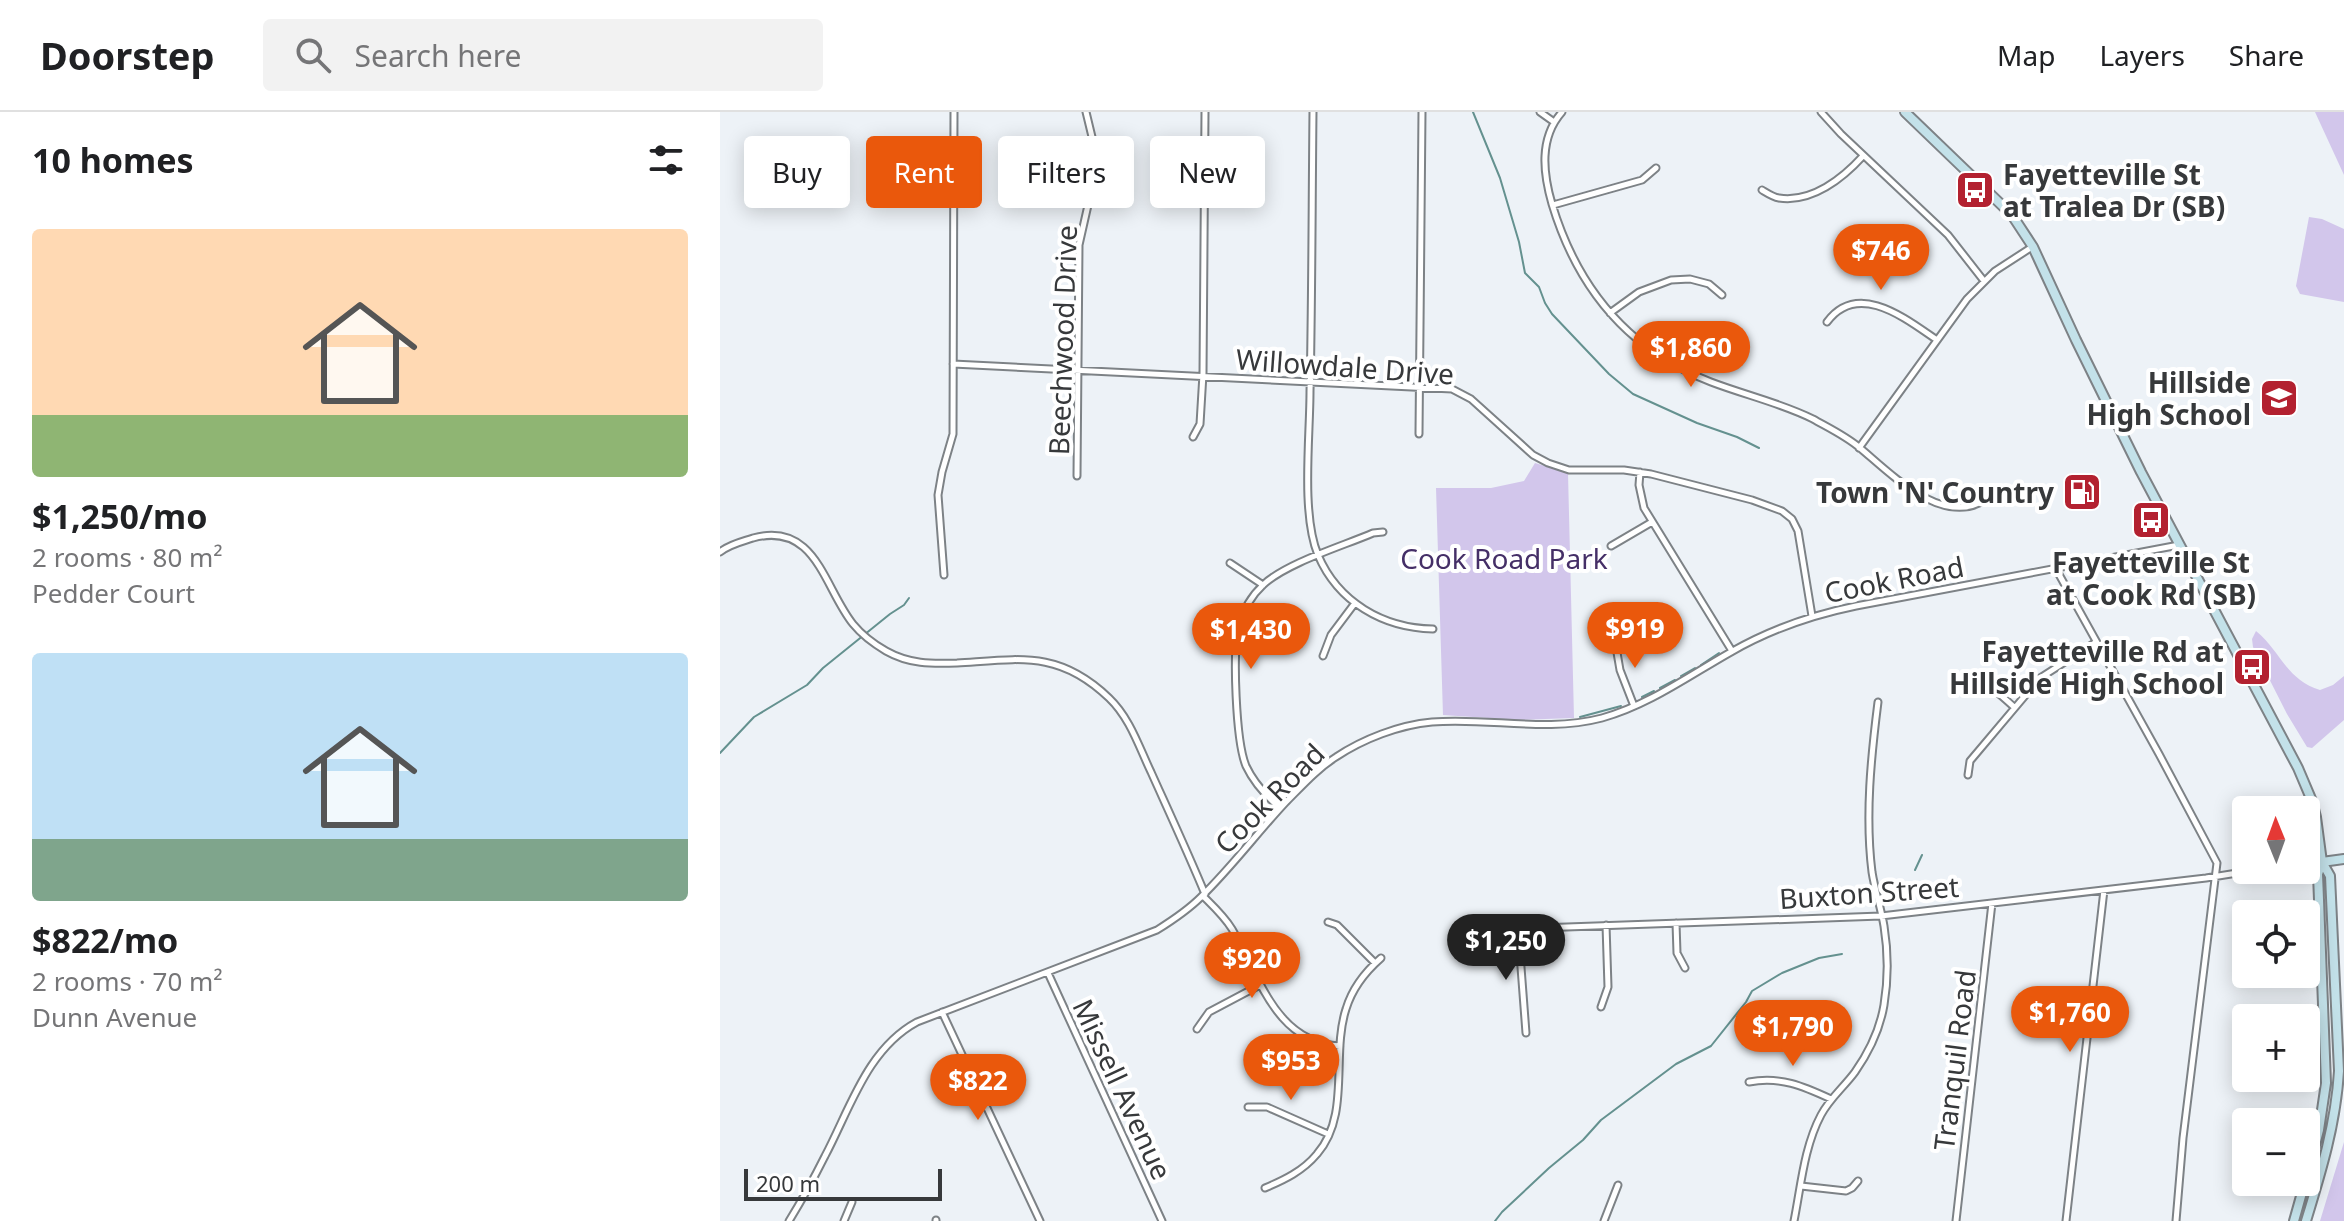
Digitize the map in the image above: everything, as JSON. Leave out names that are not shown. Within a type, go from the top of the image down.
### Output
[{"type":"main road","points":[[1905,112],[2012,215],[2033,247],[2179,545],[2310,795],[2322,862],[2330,876],[2339,1071],[2328,1146],[2306,1221]]},
{"type":"main road","points":[[2322,862],[2344,859]]},
{"type":"main road","points":[[2320,1123],[2326,1083],[2318,874],[2322,862]]},
{"type":"main road","points":[[2294,1221],[2301,1196]]},
{"type":"street","points":[[944,575],[938,495],[953,434],[954,112]]},
{"type":"street","name":"Beechwood Drive","points":[[1077,476],[1079,245],[1094,166],[1093,141],[1086,112]]},
{"type":"street","points":[[1193,437],[1200,424],[1202,376],[1205,112]]},
{"type":"street","points":[[1313,112],[1311,531],[1319,556],[1332,580],[1355,603],[1391,623],[1433,629]]},
{"type":"street","points":[[1419,434],[1422,112]]},
{"type":"street","points":[[1540,112],[1554,122]]},
{"type":"street","points":[[1562,112],[1554,122],[1544,163],[1553,205],[1573,259],[1597,298],[1634,336],[1672,364],[1708,381],[1810,418],[1859,448],[1895,480],[1919,495],[1961,507],[1975,506],[1985,500]]},
{"type":"street","points":[[1821,112],[1948,235],[1984,281]]},
{"type":"street","points":[[1762,190],[1783,199],[1810,194],[1838,180],[1863,156]]},
{"type":"street","points":[[1553,205],[1642,180],[1656,168]]},
{"type":"street","points":[[1859,448],[1959,309],[1984,281],[2033,247]]},
{"type":"street","points":[[1610,313],[1639,292],[1671,280],[1690,279],[1709,284],[1722,295]]},
{"type":"street","points":[[1827,322],[1841,309],[1874,305],[1903,316],[1937,340]]},
{"type":"street","name":"Willowdale Drive","points":[[953,364],[1452,389],[1465,394],[1533,455],[1551,465],[1569,470],[1640,472],[1752,500],[1788,515],[1801,538],[1812,616]]},
{"type":"street","points":[[1640,472],[1640,497],[1652,522],[1732,651]]},
{"type":"street","points":[[1611,546],[1652,522]]},
{"type":"street","points":[[1280,808],[1250,774],[1241,752],[1237,636],[1248,604],[1263,585],[1287,568],[1373,533],[1383,532]]},
{"type":"street","points":[[720,552],[733,544],[764,536],[781,537],[806,548],[819,564],[853,624],[872,642],[904,660],[937,664],[1030,659],[1053,663],[1095,686],[1126,719],[1204,895],[1229,924],[1277,1013],[1294,1029],[1313,1040],[1340,1046]]},
{"type":"street","name":"Cook Road","points":[[789,1221],[879,1054],[892,1038],[942,1012],[1157,930],[1204,895],[1315,773],[1334,758],[1367,741],[1413,725],[1447,721],[1566,725],[1602,718],[1670,688],[1763,635],[1812,616],[2179,545]]},
{"type":"street","points":[[1230,563],[1263,585]]},
{"type":"street","points":[[2056,569],[2215,858],[2217,876],[2176,1221]]},
{"type":"street","points":[[1323,656],[1331,635],[1355,603]]},
{"type":"street","points":[[1615,641],[1620,670],[1634,706]]},
{"type":"street","points":[[1968,775],[1970,761],[2040,678],[2096,642]]},
{"type":"street","points":[[1967,686],[1982,684],[2014,707]]},
{"type":"street","points":[[1794,1221],[1809,1145],[1821,1114],[1863,1060],[1881,1019],[1884,1003],[1885,936],[1870,846],[1871,756],[1878,702]]},
{"type":"street","name":"Buxton Street","points":[[1484,930],[1881,916],[2232,874]]},
{"type":"street","points":[[2066,1221],[2104,890]]},
{"type":"street","name":"Tranquil Road","points":[[1956,1221],[1992,903]]},
{"type":"street","points":[[1328,922],[1337,925],[1375,963]]},
{"type":"street","points":[[1676,923],[1677,953],[1685,968]]},
{"type":"street","points":[[1601,1007],[1608,987],[1606,925]]},
{"type":"street","points":[[1518,928],[1526,1033]]},
{"type":"street","points":[[1265,1188],[1304,1167],[1319,1152],[1336,1109],[1346,1006],[1361,978],[1381,958]]},
{"type":"street","name":"Missell Avenue","points":[[1048,973],[1162,1221]]},
{"type":"street","points":[[1197,1029],[1209,1012],[1260,985]]},
{"type":"street","points":[[942,1012],[1040,1221]]},
{"type":"street","points":[[1749,1082],[1783,1081],[1806,1087],[1831,1099]]},
{"type":"street","points":[[1248,1107],[1267,1107],[1328,1134]]},
{"type":"street","points":[[1801,1186],[1846,1191],[1858,1181]]},
{"type":"street","points":[[1604,1221],[1618,1185]]},
{"type":"street","points":[[844,1221],[852,1202]]},
{"type":"green space","points":[[2315,112],[2344,112],[2344,175]]},
{"type":"green space","points":[[2309,217],[2344,229],[2344,302],[2300,294],[2296,286]]},
{"type":"green space","name":"Cook Road Park","points":[[1535,463],[1568,473],[1574,718],[1518,720],[1443,715],[1436,488],[1491,488],[1524,481]]},
{"type":"green space","points":[[2256,631],[2291,672],[2308,685],[2320,690],[2344,676],[2344,720],[2312,748],[2307,747],[2287,714],[2253,647],[2252,639]]},
{"type":"green space","points":[[2344,1142],[2344,1221],[2320,1221]]},
{"type":"waterway","points":[[1473,112],[1500,178],[1525,273],[1539,287],[1552,314],[1609,374],[1633,394],[1759,448]]},
{"type":"waterway","points":[[720,753],[754,717],[807,685],[823,668],[909,598]]},
{"type":"waterway","points":[[1701,665],[1719,653]]},
{"type":"waterway","points":[[1681,676],[1695,668]]},
{"type":"waterway","points":[[1660,688],[1675,680]]},
{"type":"waterway","points":[[1642,697],[1654,691]]},
{"type":"waterway","points":[[1580,717],[1621,706]]},
{"type":"waterway","points":[[1915,870],[1922,855]]},
{"type":"waterway","points":[[1495,1221],[1601,1120],[1676,1064],[1711,1046],[1752,991],[1782,973],[1819,958],[1842,954]]},
{"type":"place","name":"Fayetteville St at Tralea Dr (SB)","points":[[1975,190]]},
{"type":"place","name":"Hillside High School","points":[[2279,398]]},
{"type":"place","name":"Town 'N' Country","points":[[2082,492]]},
{"type":"place","name":"Fayetteville St at Cook Rd (SB)","points":[[2151,520]]},
{"type":"place","name":"Fayetteville Rd at Hillside High School","points":[[2252,667]]}]
